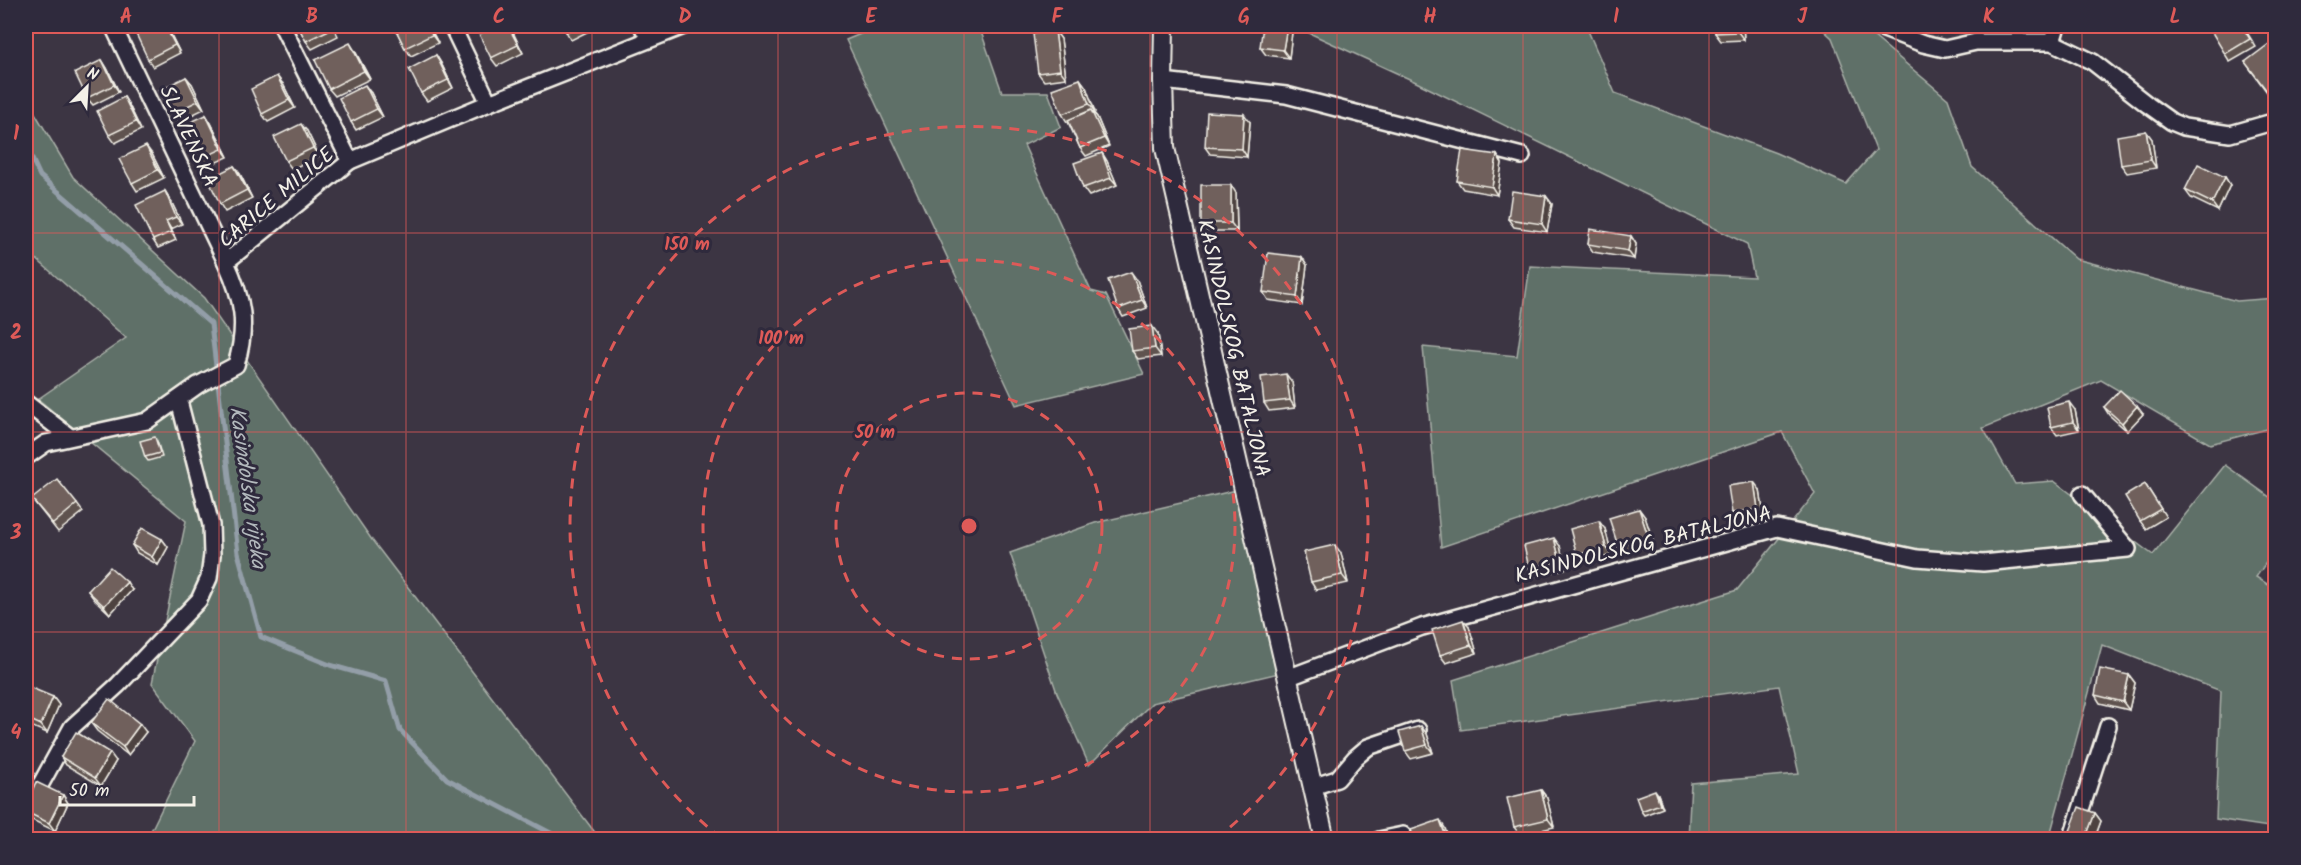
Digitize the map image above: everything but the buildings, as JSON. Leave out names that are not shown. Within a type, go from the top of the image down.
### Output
[{"type":"street","name":"SLAVENSKA","points":[[115,26],[226,262]]},
{"type":"street","points":[[282,26],[350,161]]},
{"type":"street","points":[[452,26],[489,103]]},
{"type":"street","name":"CARICE MILICE","points":[[26,457],[45,442],[147,421],[179,401],[198,385],[236,365],[242,345],[242,314],[239,291],[226,262],[350,161],[489,103],[646,32],[684,26]]},
{"type":"street","name":"KASINDOLSKOG BATALJONA","points":[[1164,26],[1165,148],[1325,840]]},
{"type":"street","points":[[1876,26],[1923,44],[1945,49],[1976,42],[2052,42],[2094,62],[2148,105],[2184,128],[2230,134],[2276,122]]},
{"type":"street","points":[[2052,42],[2057,26]]},
{"type":"street","points":[[1163,81],[1286,95],[1522,156]]},
{"type":"street","points":[[26,810],[72,727],[118,685],[199,600],[209,578],[212,555],[211,525],[179,401]]},
{"type":"street","points":[[26,403],[70,437]]},
{"type":"street","name":"KASINDOLSKOG BATALJONA","points":[[1287,678],[1422,627],[1777,528],[1917,558],[1983,563],[2128,549],[2082,494]]},
{"type":"street","points":[[2071,840],[2108,726]]},
{"type":"street","points":[[1312,787],[1337,779],[1368,747],[1420,729]]},
{"type":"street","points":[[1379,840],[1403,835]]},
{"type":"green space","points":[[880,26],[979,26],[1002,92],[1048,92],[1061,127],[1024,145],[1091,291],[1106,295],[1144,374],[1016,405],[846,40]]},
{"type":"green space","points":[[1294,26],[1586,26],[1615,93],[1776,153],[1846,184],[1876,150],[1832,38],[1819,26],[1861,26],[1948,99],[1972,167],[2076,259],[2237,301],[2275,298],[2275,427],[2210,444],[2101,380],[1983,428],[2015,484],[2054,481],[2153,555],[2225,465],[2275,501],[2275,550],[2256,577],[2275,589],[2275,828],[2216,819],[2221,691],[2102,645],[2049,839],[1688,839],[1691,783],[1799,774],[1779,686],[1461,730],[1453,680],[1737,590],[1815,494],[1782,432],[1441,547],[1423,347],[1517,356],[1530,266],[1754,277],[1747,244],[1416,82]]},
{"type":"green space","points":[[26,98],[73,177],[204,298],[372,540],[600,839],[147,839],[195,741],[152,683],[186,521],[38,399],[126,338],[26,250]]},
{"type":"green space","points":[[1237,490],[1279,673],[1152,703],[1089,765],[1057,693],[1010,553],[1095,523]]},
{"type":"waterway","name":"Kasindolska rijeka","points":[[26,146],[40,176],[211,324],[238,553],[261,637],[330,665],[386,681],[400,730],[447,779],[564,840]]}]
